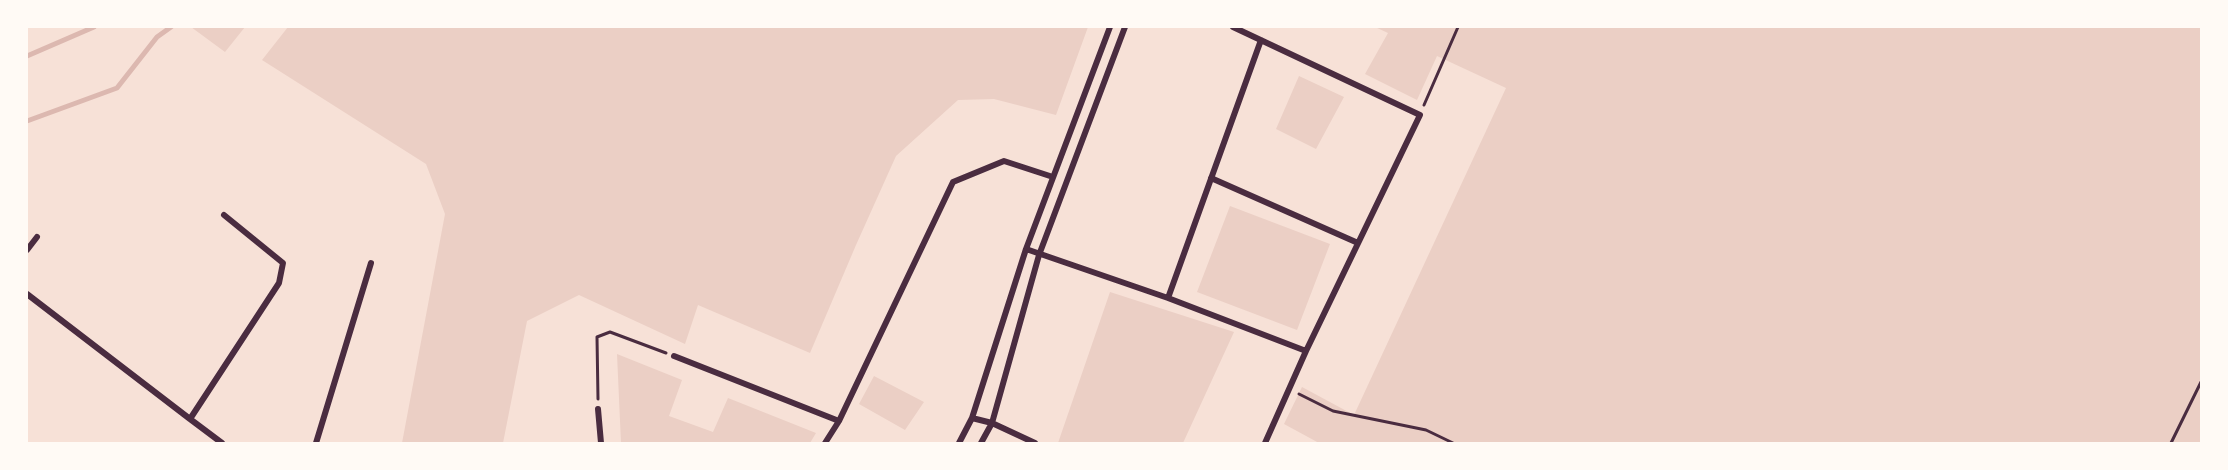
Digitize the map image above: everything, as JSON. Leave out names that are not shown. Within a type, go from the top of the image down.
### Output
[{"type":"street","points":[[959,443],[972,418],[1026,249],[1110,27]]},
{"type":"street","points":[[981,443],[992,423],[1039,255],[1125,27]]},
{"type":"street","points":[[1233,27],[1420,115],[1306,351],[1265,443]]},
{"type":"street","points":[[1168,298],[1261,40]]},
{"type":"street","points":[[825,443],[838,421],[953,182],[1004,161],[1053,177]]},
{"type":"street","points":[[1211,178],[1358,243]]},
{"type":"street","points":[[190,419],[279,283],[283,263],[224,215]]},
{"type":"street","points":[[27,250],[37,237]]},
{"type":"street","points":[[1026,249],[1168,298],[1306,351]]},
{"type":"street","points":[[316,443],[371,263]]},
{"type":"street","points":[[27,294],[222,443]]},
{"type":"street","points":[[674,356],[838,421]]},
{"type":"street","points":[[598,409],[601,443]]},
{"type":"street","points":[[972,418],[992,423],[1035,443]]},
{"type":"path","points":[[1420,115],[1458,27]]},
{"type":"path","points":[[598,409],[597,337],[610,332],[674,356]]},
{"type":"path","points":[[2171,443],[2201,382]]},
{"type":"path","points":[[1289,388],[1333,411],[1426,430],[1453,443]]},
{"type":"shaded area","points":[[191,27],[245,27],[225,52]]},
{"type":"shaded area","points":[[288,27],[1088,27],[1056,115],[994,99],[958,100],[896,156],[810,353],[698,305],[685,344],[579,295],[527,321],[503,443],[402,443],[445,214],[426,164],[262,60]]},
{"type":"shaded area","points":[[1375,27],[2201,27],[2201,443],[1319,443],[1284,424],[1302,387],[1354,415],[1506,88],[1437,56],[1417,100],[1365,74],[1388,33]]},
{"type":"shaded area","points":[[1299,76],[1344,97],[1316,149],[1276,129]]},
{"type":"shaded area","points":[[1230,206],[1330,244],[1297,330],[1197,292]]},
{"type":"shaded area","points":[[1110,292],[1234,332],[1183,443],[1058,443]]},
{"type":"shaded area","points":[[617,354],[682,380],[669,416],[713,432],[728,398],[816,433],[810,443],[621,443]]},
{"type":"shaded area","points":[[874,376],[924,402],[905,430],[859,404]]},
{"type":"waterway","points":[[27,56],[94,27]]},
{"type":"waterway","points":[[27,121],[117,88],[157,37],[171,27]]}]
